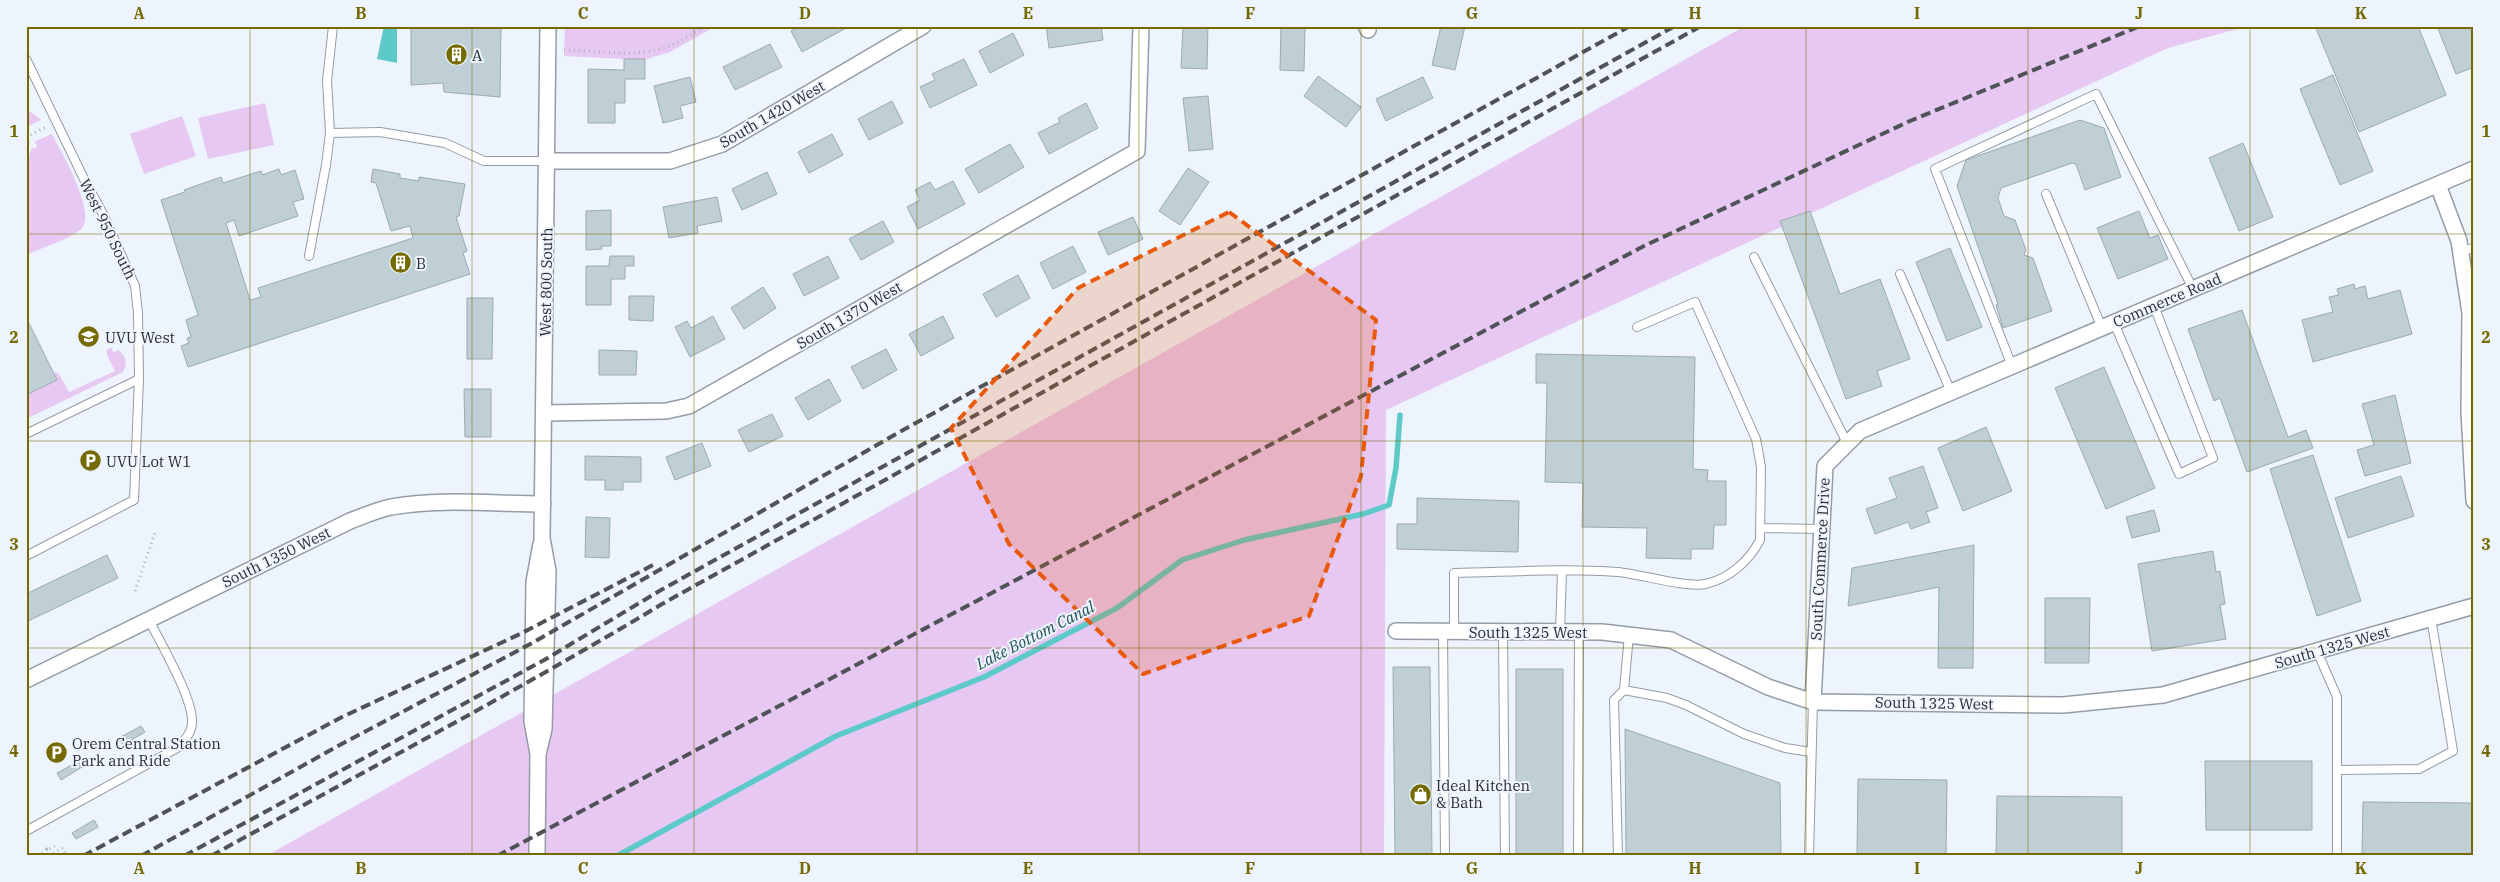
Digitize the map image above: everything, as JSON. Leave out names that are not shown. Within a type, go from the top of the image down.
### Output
[{"type":"street","name":"West 800 South","points":[[537,856],[538,754],[544,729],[548,571],[542,538],[542,504],[548,26]]},
{"type":"street","name":"South 1420 West","points":[[547,161],[670,161],[722,144],[923,26]]},
{"type":"street","name":"South 1370 West","points":[[544,413],[666,411],[689,406],[1137,151],[1141,26]]},
{"type":"street","name":"Commerce Road","points":[[1860,431],[2474,169]]},
{"type":"street","points":[[2438,185],[2467,250],[2470,313],[2469,411],[2474,501]]},
{"type":"street","name":"South Commerce Drive","points":[[1813,702],[1825,466],[1860,431]]},
{"type":"street","name":"South 1350 West","points":[[26,680],[350,521],[389,508],[429,503],[542,504]]},
{"type":"street","name":"South 1325 West","points":[[1396,631],[1579,632],[1670,640],[1768,687],[1813,702],[2072,704],[2163,695],[2474,606]]},
{"type":"lane","points":[[309,256],[330,133],[327,81],[333,26]]},
{"type":"lane","name":"West 950 South","points":[[26,59],[84,180],[104,216],[135,286],[138,313],[134,500],[26,556]]},
{"type":"lane","points":[[2012,366],[1935,169],[2096,94],[2193,289]]},
{"type":"lane","points":[[330,133],[380,132],[445,143],[484,161],[547,161]]},
{"type":"lane","points":[[2046,194],[2179,474],[2213,458],[2154,306]]},
{"type":"lane","points":[[1754,257],[1847,443]]},
{"type":"lane","points":[[1900,274],[1951,392]]},
{"type":"lane","points":[[1445,856],[1449,631],[1454,573],[1620,572],[1704,584],[1718,580],[1746,561],[1760,540],[1761,467],[1756,439],[1695,302],[1638,327]]},
{"type":"lane","points":[[26,434],[138,379]]},
{"type":"lane","points":[[1760,528],[1822,529]]},
{"type":"lane","points":[[1560,632],[1562,571]]},
{"type":"lane","points":[[2337,770],[2418,769],[2453,751],[2431,618]]},
{"type":"lane","points":[[26,831],[177,748],[187,738],[192,724],[192,708],[149,620]]},
{"type":"lane","points":[[1503,632],[1505,856]]},
{"type":"lane","points":[[1578,856],[1579,632]]},
{"type":"lane","points":[[1618,856],[1614,700],[1624,690],[1629,635]]},
{"type":"lane","points":[[2318,651],[2338,697],[2337,856]]},
{"type":"lane","points":[[1624,690],[1667,698],[1686,705],[1744,734],[1785,748],[1811,752]]},
{"type":"lane","points":[[1809,856],[1813,702]]},
{"type":"path","points":[[564,50],[636,53],[652,51],[670,46],[704,26]]},
{"type":"path","points":[[26,148],[28,143],[26,138],[47,127]]},
{"type":"path","points":[[135,591],[156,530]]},
{"type":"path","points":[[38,856],[46,849],[57,845]]},
{"type":"path","points":[[46,849],[49,856],[63,848],[66,855],[64,856]]},
{"type":"highlighted area","points":[[1229,212],[1376,320],[1361,476],[1309,616],[1143,674],[1009,544],[951,428],[1078,288]]},
{"type":"shaded area","points":[[565,26],[716,26],[670,52],[643,60],[564,56]]},
{"type":"shaded area","points":[[1745,26],[2248,26],[2168,48],[1386,410],[1384,856],[266,856]]},
{"type":"shaded area","points":[[265,103],[274,145],[208,159],[198,118]]},
{"type":"shaded area","points":[[27,109],[41,120],[26,127]]},
{"type":"shaded area","points":[[182,116],[196,156],[144,174],[130,134]]},
{"type":"shaded area","points":[[52,134],[70,168],[82,198],[85,222],[75,234],[26,255],[26,162],[32,148],[36,148],[37,145],[34,142]]},
{"type":"shaded area","points":[[112,348],[113,352],[119,350],[125,357],[126,363],[123,372],[26,419],[26,395],[57,380],[52,371],[59,374],[69,392],[115,371],[107,355],[107,349]]},
{"type":"water","points":[[384,26],[397,26],[397,63],[377,59]]},
{"type":"building","name":"A","points":[[411,26],[501,26],[500,97],[444,92],[443,83],[411,85]]},
{"type":"building","points":[[800,26],[850,26],[802,52],[791,31]]},
{"type":"building","points":[[1046,26],[1101,26],[1103,40],[1049,48]]},
{"type":"building","points":[[1183,26],[1208,26],[1207,69],[1181,68]]},
{"type":"building","points":[[1281,26],[1305,26],[1304,71],[1280,70]]},
{"type":"building","points":[[1441,26],[1465,26],[1455,70],[1432,65]]},
{"type":"building","points":[[2315,26],[2418,26],[2446,95],[2359,132]]},
{"type":"building","points":[[2437,26],[2474,26],[2474,67],[2456,74]]},
{"type":"building","points":[[1013,33],[1024,55],[990,73],[979,51]]},
{"type":"building","points":[[770,44],[782,67],[735,90],[723,67]]},
{"type":"building","points":[[624,59],[645,59],[645,79],[625,79],[625,103],[615,103],[615,123],[588,123],[588,69],[624,70]]},
{"type":"building","points":[[964,59],[977,85],[930,108],[920,87],[935,80],[932,74]]},
{"type":"building","points":[[2333,75],[2373,171],[2340,185],[2300,89]]},
{"type":"building","points":[[1318,76],[1361,107],[1346,127],[1304,96]]},
{"type":"building","points":[[690,77],[696,102],[680,106],[683,118],[663,123],[654,86]]},
{"type":"building","points":[[1423,77],[1433,98],[1386,121],[1376,99]]},
{"type":"building","points":[[1208,96],[1213,149],[1189,151],[1183,98]]},
{"type":"building","points":[[892,101],[903,123],[869,140],[858,119]]},
{"type":"building","points":[[1086,103],[1098,128],[1049,154],[1038,133],[1060,122],[1058,118]]},
{"type":"building","points":[[2080,120],[2104,128],[2121,177],[2085,190],[2076,164],[2072,163],[2001,188],[1998,198],[2004,216],[2015,220],[2026,250],[2024,255],[2033,258],[2052,311],[2003,328],[1996,305],[1998,304],[1957,186],[1966,160]]},
{"type":"building","points":[[832,134],[843,155],[809,173],[798,152]]},
{"type":"building","points":[[2243,143],[2273,217],[2239,231],[2209,158]]},
{"type":"building","points":[[1010,144],[1024,167],[979,193],[965,169]]},
{"type":"building","points":[[1188,168],[1209,182],[1180,225],[1159,211]]},
{"type":"building","name":"B","points":[[279,169],[281,175],[295,170],[304,199],[293,202],[298,216],[239,236],[234,220],[226,223],[250,300],[261,297],[258,288],[413,238],[410,226],[391,231],[376,183],[371,182],[373,169],[400,174],[400,178],[419,181],[419,177],[465,184],[459,216],[456,217],[467,251],[463,253],[470,274],[188,367],[181,346],[189,343],[187,338],[191,337],[186,320],[198,315],[161,200],[221,177],[223,183],[261,171],[262,175]]},
{"type":"building","points":[[767,172],[777,194],[742,210],[732,189]]},
{"type":"building","points":[[953,181],[965,204],[918,229],[907,207],[920,200],[915,190],[930,182],[935,190]]},
{"type":"building","points":[[717,197],[722,221],[697,226],[698,233],[669,238],[663,207]]},
{"type":"building","points":[[611,210],[611,246],[601,246],[602,249],[586,250],[586,211]]},
{"type":"building","points":[[1810,211],[1840,294],[1880,279],[1910,359],[1877,371],[1882,386],[1846,399],[1780,221]]},
{"type":"building","points":[[2139,211],[2150,238],[2158,235],[2168,259],[2118,279],[2097,228]]},
{"type":"building","points":[[1133,217],[1143,239],[1108,255],[1098,232]]},
{"type":"building","points":[[883,221],[894,242],[861,260],[849,239]]},
{"type":"building","points":[[1073,246],[1086,272],[1053,289],[1040,263]]},
{"type":"building","points":[[1950,248],[1982,327],[1947,341],[1916,262]]},
{"type":"building","points":[[610,256],[634,256],[634,266],[625,266],[625,279],[611,279],[611,305],[586,305],[586,266],[609,266]]},
{"type":"building","points":[[828,256],[839,278],[804,296],[793,274]]},
{"type":"building","points":[[1018,275],[1030,298],[996,317],[983,294]]},
{"type":"building","points":[[2354,284],[2355,289],[2365,286],[2368,299],[2400,290],[2412,334],[2313,362],[2302,320],[2333,312],[2329,297],[2339,295],[2337,289]]},
{"type":"building","points":[[763,287],[776,308],[744,329],[731,308]]},
{"type":"building","points":[[629,296],[654,296],[653,321],[629,320]]},
{"type":"building","points":[[467,298],[493,298],[492,359],[467,359]]},
{"type":"building","points":[[2242,310],[2288,437],[2306,430],[2313,448],[2247,472],[2220,398],[2214,401],[2188,329]]},
{"type":"building","points":[[713,316],[725,339],[690,357],[675,327],[687,321],[691,328]]},
{"type":"building","points":[[943,316],[954,338],[921,356],[909,334]]},
{"type":"building","points":[[26,317],[57,380],[26,395]]},
{"type":"building","points":[[886,349],[897,370],[863,389],[851,367]]},
{"type":"building","points":[[599,350],[637,351],[636,375],[599,375]]},
{"type":"building","points":[[1536,354],[1695,357],[1693,469],[1708,470],[1707,481],[1726,481],[1726,525],[1714,525],[1713,549],[1691,549],[1691,559],[1646,558],[1647,528],[1582,527],[1583,483],[1545,482],[1547,383],[1536,383]]},
{"type":"building","points":[[2104,367],[2155,488],[2106,509],[2055,388]]},
{"type":"building","points":[[829,379],[841,401],[808,420],[795,398]]},
{"type":"building","points":[[464,389],[491,389],[491,437],[465,437]]},
{"type":"building","points":[[2395,395],[2411,463],[2365,476],[2357,450],[2374,445],[2362,404]]},
{"type":"building","points":[[772,414],[783,436],[749,452],[738,430]]},
{"type":"building","points":[[1986,427],[2012,491],[1963,511],[1938,448]]},
{"type":"building","points":[[702,443],[711,466],[675,480],[666,457]]},
{"type":"building","points":[[2313,455],[2361,601],[2317,616],[2270,469]]},
{"type":"building","points":[[585,456],[641,457],[641,482],[623,482],[623,490],[605,490],[605,480],[585,480]]},
{"type":"building","points":[[1923,466],[1938,508],[1926,512],[1930,522],[1911,529],[1908,522],[1875,534],[1866,509],[1897,498],[1889,478]]},
{"type":"building","points":[[2401,476],[2414,516],[2348,538],[2335,498]]},
{"type":"building","points":[[1417,498],[1519,501],[1518,552],[1397,549],[1397,524],[1417,524]]},
{"type":"building","points":[[2154,510],[2160,531],[2132,538],[2126,517]]},
{"type":"building","points":[[586,517],[610,518],[609,558],[585,557]]},
{"type":"building","points":[[1974,545],[1973,668],[1938,668],[1939,587],[1848,606],[1852,568]]},
{"type":"building","points":[[2213,551],[2216,572],[2220,571],[2225,604],[2220,605],[2226,639],[2152,651],[2138,564]]},
{"type":"building","points":[[107,555],[118,578],[26,622],[26,594]]},
{"type":"building","points":[[2045,598],[2090,598],[2089,663],[2045,663]]},
{"type":"building","points":[[1393,667],[1430,667],[1432,856],[1395,856]]},
{"type":"building","points":[[1516,669],[1563,669],[1563,856],[1516,856]]},
{"type":"building","points":[[141,726],[145,732],[123,745],[119,738]]},
{"type":"building","points":[[1625,729],[1780,783],[1781,856],[1626,856]]},
{"type":"building","points":[[79,761],[82,767],[61,780],[57,773]]},
{"type":"building","points":[[2205,761],[2312,761],[2312,830],[2206,830]]},
{"type":"building","points":[[1858,779],[1947,780],[1946,856],[1857,856]]},
{"type":"building","points":[[1997,796],[2122,797],[2122,856],[1996,856]]},
{"type":"building","points":[[2363,802],[2474,803],[2474,856],[2362,856]]},
{"type":"building","points":[[94,820],[98,827],[76,839],[72,833]]},
{"type":"waterway","name":"Lake Bottom Canal","points":[[617,856],[836,736],[984,677],[1117,608],[1182,560],[1244,540],[1363,514],[1389,505],[1396,468],[1400,415]]},
{"type":"railway","points":[[141,856],[338,746],[534,642],[896,434],[1630,26]]},
{"type":"railway","points":[[184,856],[546,659],[661,590],[1675,26]]},
{"type":"railway","points":[[211,856],[495,701],[662,604],[1701,26]]},
{"type":"railway","points":[[497,856],[1644,246],[1910,121],[2140,26]]},
{"type":"railway","points":[[83,856],[342,717],[520,634],[653,565]]},
{"type":"place","name":"A","points":[[456,55]]},
{"type":"place","name":"B","points":[[400,263]]},
{"type":"place","name":"UVU West","points":[[89,337]]},
{"type":"place","name":"UVU Lot W1","points":[[90,461]]},
{"type":"place","name":"Orem Central Station Park and Ride","points":[[56,752]]},
{"type":"place","name":"Ideal Kitchen & Bath","points":[[1420,794]]}]
